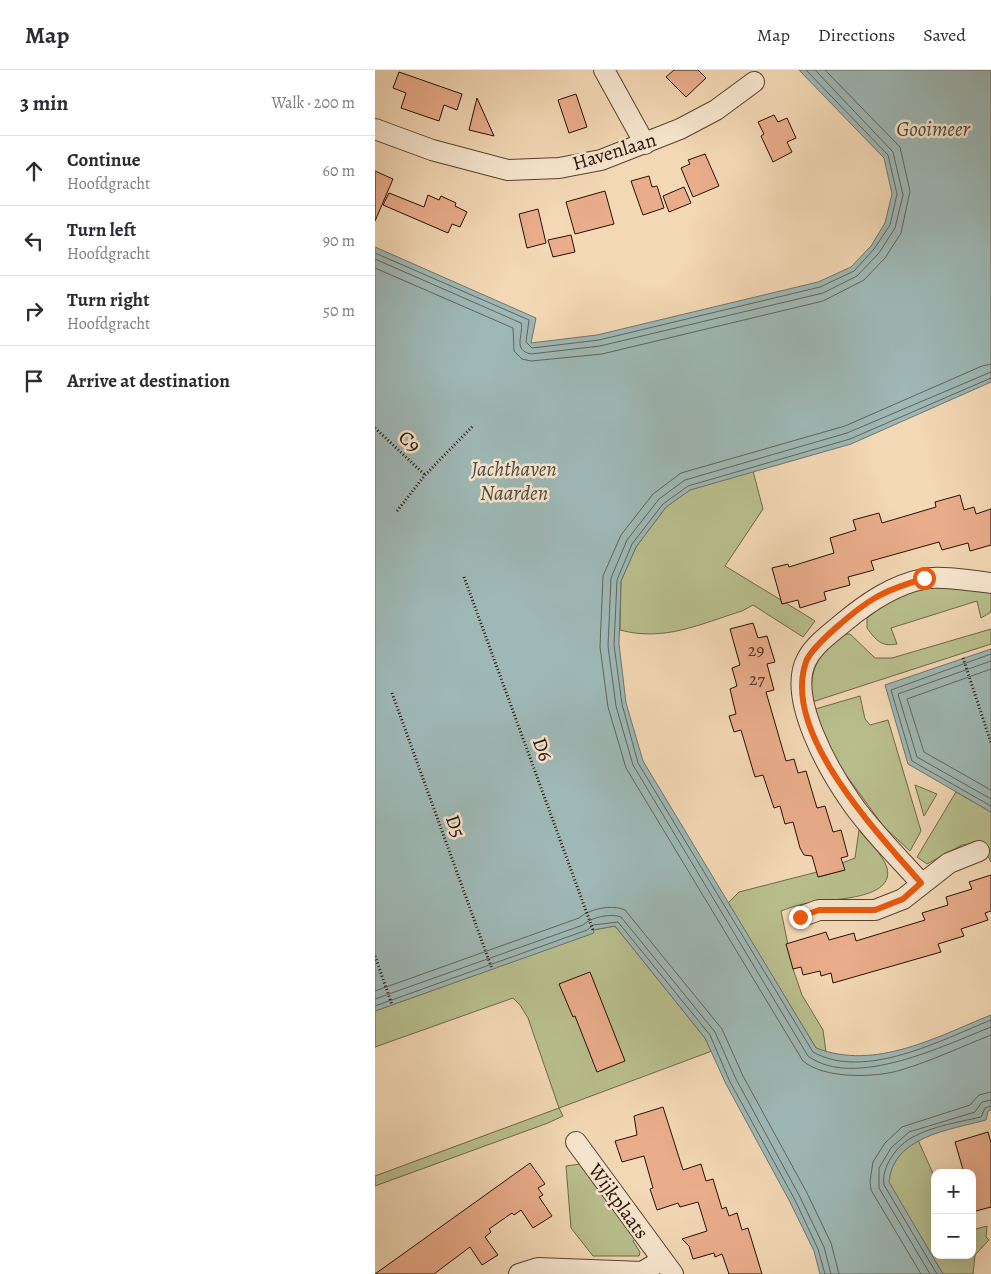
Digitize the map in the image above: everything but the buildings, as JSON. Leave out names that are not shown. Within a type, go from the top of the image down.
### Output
[{"type":"street","points":[[603,70],[645,144]]},
{"type":"street","name":"Havenlaan","points":[[375,129],[432,150],[508,170],[559,168],[601,160],[680,129],[716,110],[754,82]]},
{"type":"street","points":[[921,883],[852,803],[814,737],[804,708],[801,682],[806,660],[831,633],[875,598],[890,591],[924,578],[991,583]]},
{"type":"street","points":[[800,917],[819,910],[875,910],[903,899],[921,883],[949,864],[979,851]]},
{"type":"street","name":"Wijkplaats","points":[[519,1274],[538,1268],[642,1272],[667,1267],[576,1142]]},
{"type":"path","points":[[397,511],[425,475],[473,426]]},
{"type":"path","name":"C9","points":[[375,428],[425,475]]},
{"type":"path","name":"D6","points":[[465,577],[593,930]]},
{"type":"path","points":[[963,658],[991,743]]},
{"type":"path","name":"D5","points":[[392,693],[492,969]]},
{"type":"path","points":[[375,956],[393,1005]]},
{"type":"green space","points":[[753,471],[763,509],[725,566],[781,600],[782,604],[786,603],[815,621],[803,637],[753,605],[742,611],[667,633],[636,633],[620,630],[621,581],[636,547],[666,507],[690,490]]},
{"type":"green space","points":[[921,585],[991,591],[991,612],[981,618],[977,601],[891,628],[897,644],[891,645],[879,642],[867,628],[867,618],[884,605]]},
{"type":"green space","points":[[991,629],[991,644],[812,702],[812,680],[817,663],[827,649],[842,634],[850,634],[875,658],[892,658]]},
{"type":"green space","points":[[860,696],[865,719],[870,725],[888,720],[921,831],[910,851],[884,827],[838,764],[812,710]]},
{"type":"green space","points":[[915,785],[937,794],[924,816]]},
{"type":"green space","points":[[956,792],[991,812],[991,862],[981,842],[962,845],[927,864],[917,857]]},
{"type":"green space","points":[[859,830],[885,863],[887,878],[882,886],[861,896],[806,903],[781,911],[793,969],[802,995],[823,1030],[826,1052],[816,1048],[728,903],[739,892],[817,872],[819,877],[844,870],[842,863],[855,858]]},
{"type":"green space","points":[[615,926],[705,1038],[712,1051],[559,1108],[528,1018],[513,998],[375,1047],[375,1011],[593,933],[593,930]]},
{"type":"green space","points":[[559,1108],[563,1116],[548,1123],[375,1186],[375,1176]]},
{"type":"green space","points":[[918,1140],[931,1169],[931,1254],[888,1182],[894,1163],[912,1143]]},
{"type":"green space","points":[[580,1164],[637,1238],[633,1241],[640,1252],[639,1256],[593,1256],[571,1228],[566,1166]]},
{"type":"green space","points":[[987,1226],[986,1237],[989,1240],[976,1254],[976,1229]]},
{"type":"green space","points":[[934,1259],[975,1259],[973,1274],[943,1274]]},
{"type":"water","name":"Jachthaven Naarden","points":[[799,70],[991,70],[991,382],[851,444],[690,490],[666,507],[636,547],[621,581],[619,644],[626,703],[643,761],[816,1048],[838,1054],[861,1056],[883,1053],[927,1041],[991,1015],[991,1110],[988,1111],[986,1120],[941,1132],[912,1145],[901,1154],[893,1167],[889,1182],[931,1254],[931,1259],[934,1259],[943,1274],[820,1274],[814,1251],[790,1202],[726,1084],[705,1038],[615,926],[593,930],[594,933],[375,1011],[375,247],[536,318],[531,343],[597,335],[818,282],[851,267],[871,246],[885,223],[892,194],[884,158]]},
{"type":"water","points":[[991,649],[991,812],[908,764],[885,685]]},
{"type":"route","points":[[800,917],[819,910],[875,910],[903,899],[921,883],[852,803],[814,737],[804,708],[801,682],[806,660],[824,638],[875,598],[924,578]]},
{"type":"water label","name":"Gooimeer","points":[[933,129]]}]
